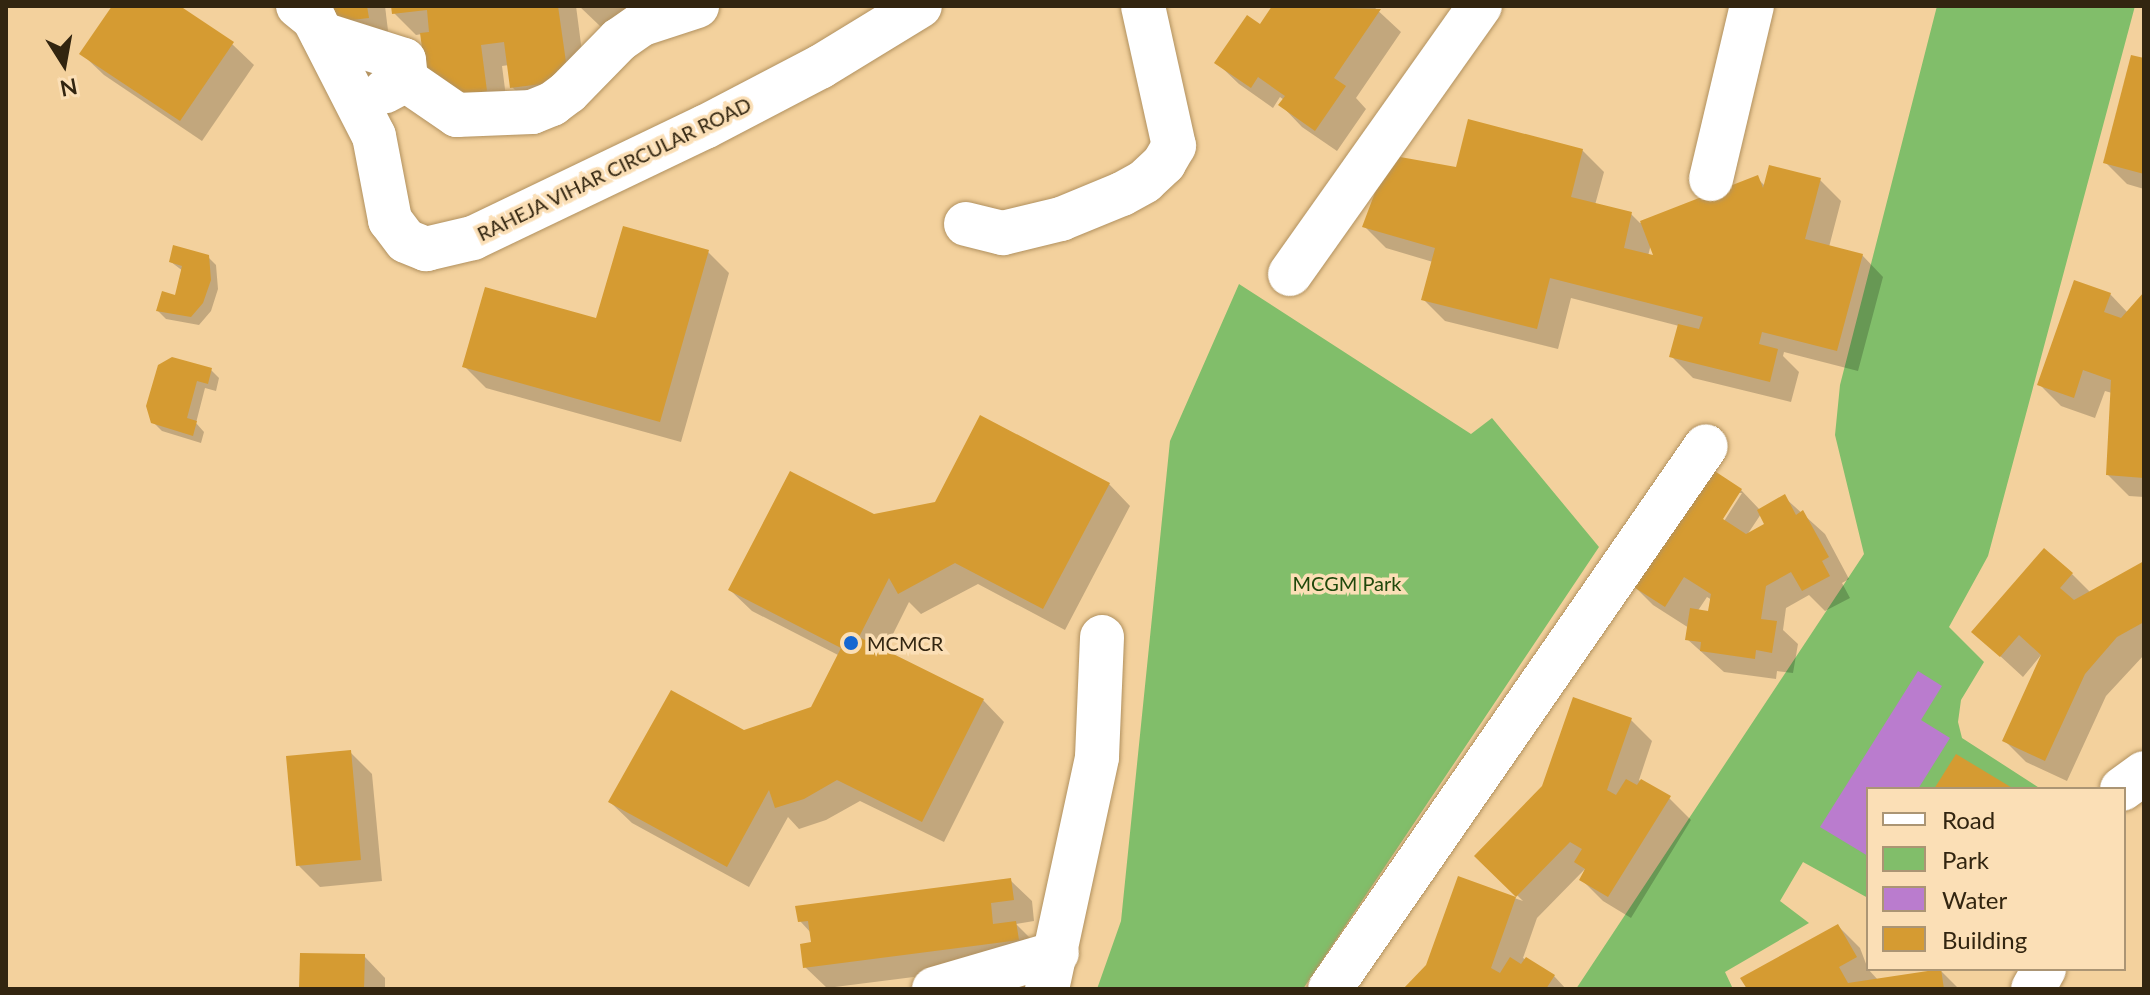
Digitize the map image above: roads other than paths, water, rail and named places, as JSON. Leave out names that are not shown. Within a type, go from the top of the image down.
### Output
[{"type":"street","points":[[406,80],[457,115],[532,112],[552,104],[568,92],[619,40],[642,24],[697,6]]},
{"type":"street","name":"RAHEJA VIHAR CIRCULAR ROAD","points":[[310,20],[374,136],[390,220],[406,241],[426,249],[473,238],[705,127],[820,67],[920,6]]},
{"type":"street","points":[[966,224],[1003,233],[1061,219],[1122,194],[1145,181],[1164,163],[1174,146],[1143,6]]},
{"type":"street","points":[[1290,274],[1480,6]]},
{"type":"street","points":[[1711,179],[1752,6]]},
{"type":"street","points":[[310,20],[399,56],[407,65],[406,80]]},
{"type":"street","points":[[355,98],[391,89],[406,80]]},
{"type":"street","points":[[1330,989],[1706,446]]},
{"type":"street","points":[[934,989],[1052,971],[1097,757],[1102,637]]},
{"type":"street","points":[[2125,787],[2144,773]]},
{"type":"street","points":[[2033,989],[2043,971]]},
{"type":"water","points":[[1918,671],[1942,686],[1921,720],[1950,738],[1919,787],[1866,787],[1866,855],[1820,827]]},
{"type":"place","name":"MCMCR","points":[[851,643]]},
{"type":"park label","name":"MCGM Park","points":[[1347,583]]}]
